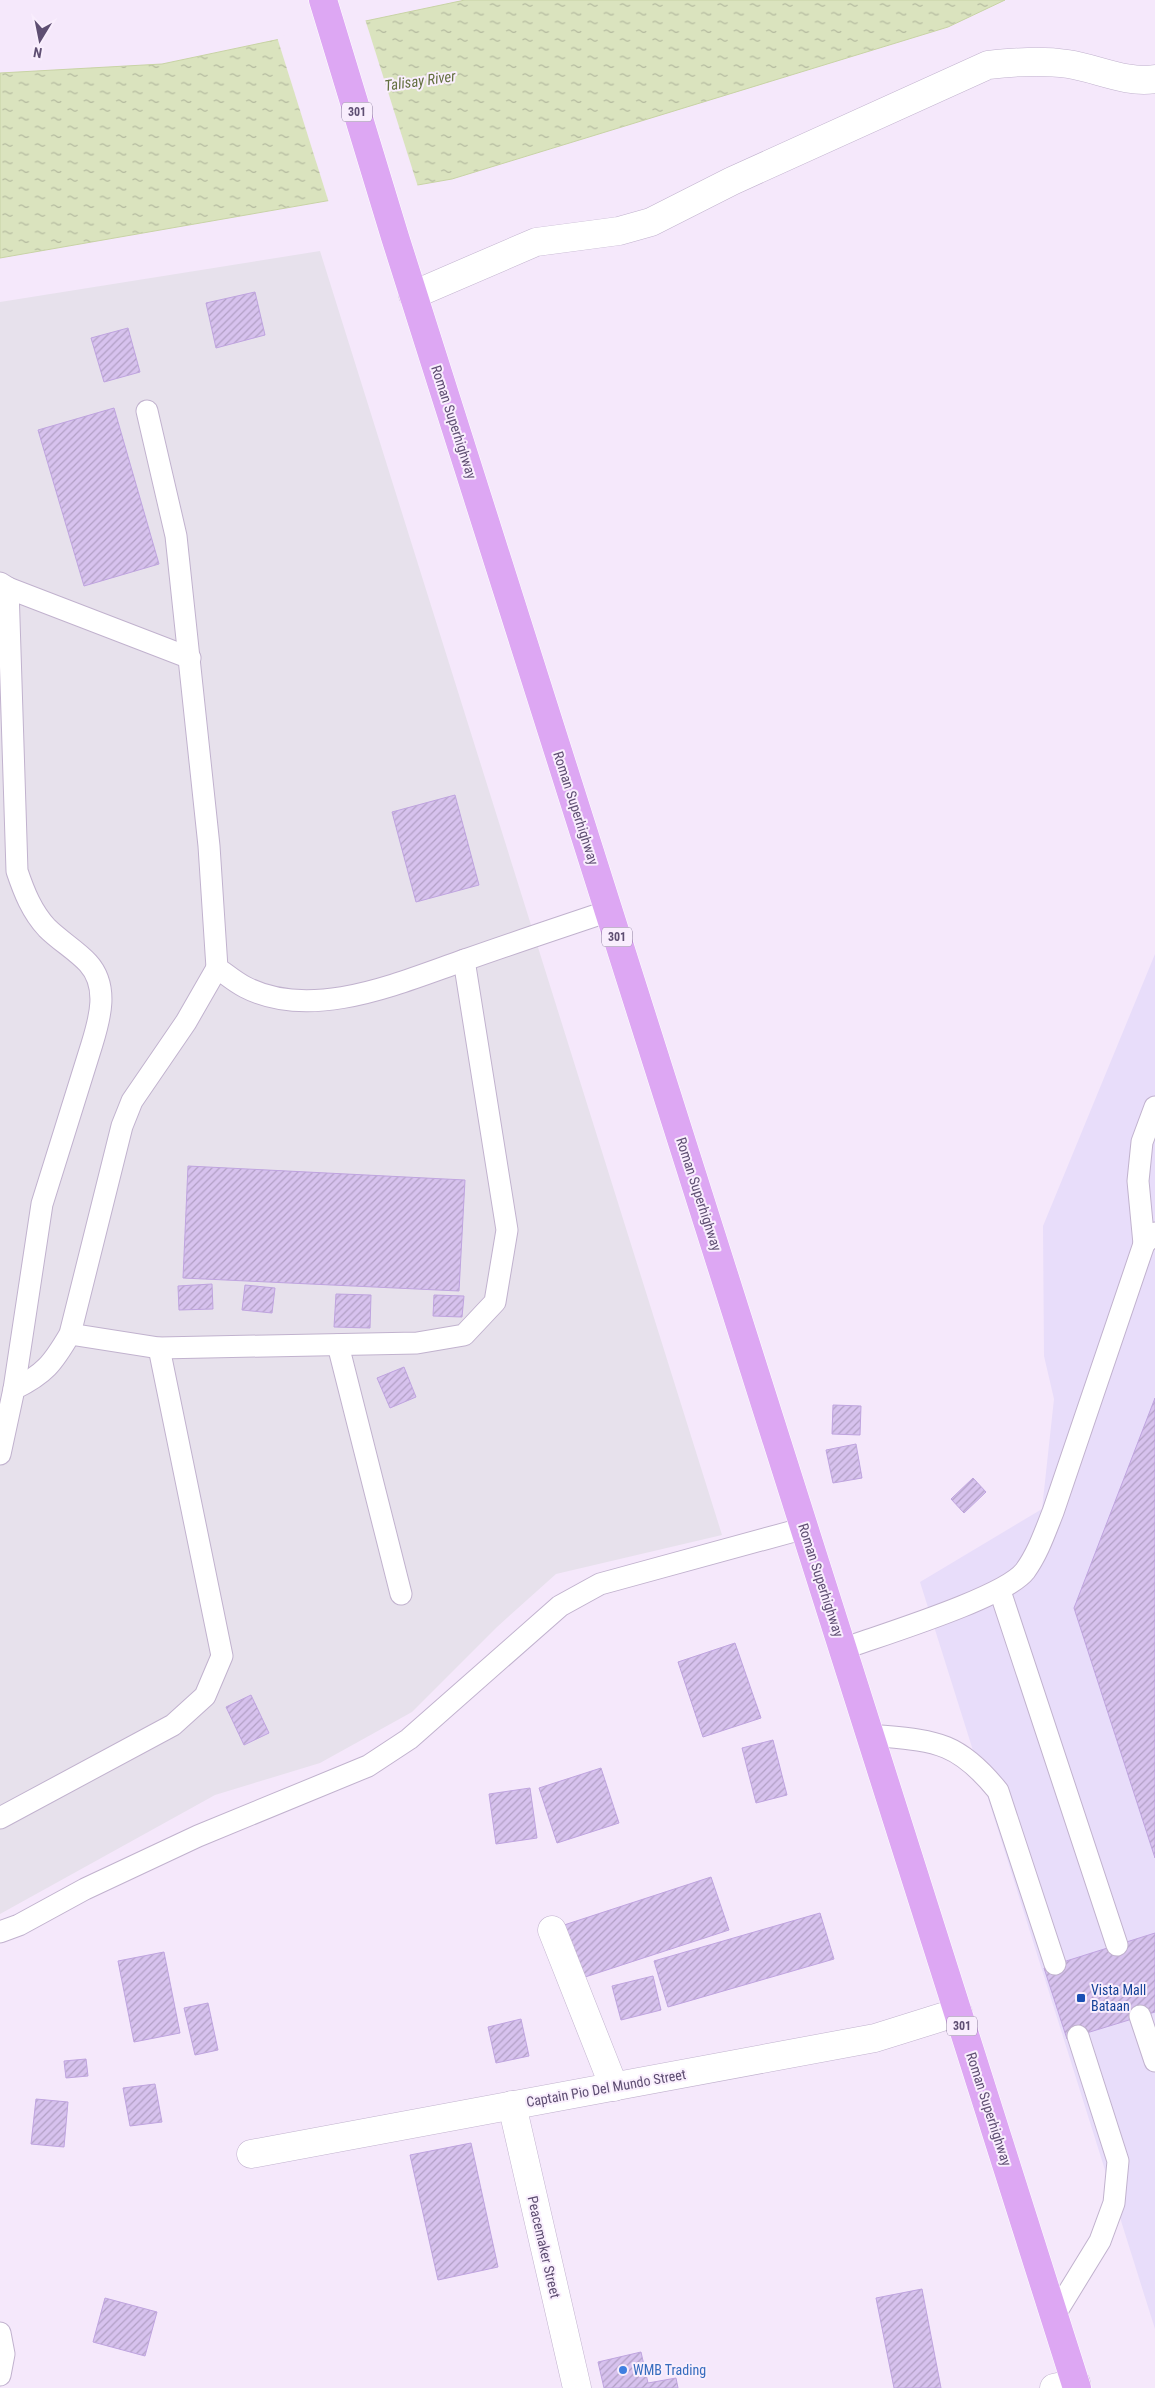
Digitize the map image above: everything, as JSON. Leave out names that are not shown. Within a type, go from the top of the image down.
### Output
[{"type":"main road","name":"Roman Superhighway","points":[[323,0],[391,224],[1054,2316],[1069,2386]]},
{"type":"street","points":[[414,295],[536,242],[576,235],[619,231],[651,222],[732,180],[988,64],[1031,60],[1069,64],[1124,76],[1155,79]]},
{"type":"street","points":[[552,1930],[614,2087]]},
{"type":"street","name":"Captain Pio Del Mundo Street","points":[[251,2154],[875,2038],[958,2012]]},
{"type":"street","name":"Peacemaker Street","points":[[512,2105],[576,2388]]},
{"type":"lane","points":[[14,1389],[38,1377],[56,1357],[70,1334],[122,1126],[132,1101],[186,1022],[217,968],[209,846],[176,536],[147,411]]},
{"type":"lane","points":[[0,1454],[14,1389],[42,1204],[99,1021],[101,1000],[99,983],[89,964],[47,928],[26,899],[17,871],[4,586],[190,658]]},
{"type":"lane","points":[[217,968],[246,988],[275,997],[310,1000],[344,998],[392,987],[609,910]]},
{"type":"lane","points":[[70,1334],[159,1348],[417,1343],[464,1334],[495,1302],[507,1230],[464,960]]},
{"type":"lane","points":[[843,1649],[1000,1591],[1024,1572],[1040,1546],[1149,1239],[1138,1181],[1142,1142],[1155,1106]]},
{"type":"lane","points":[[338,1345],[401,1594]]},
{"type":"lane","points":[[0,1818],[173,1725],[206,1696],[222,1656],[159,1348]]},
{"type":"lane","points":[[0,1932],[19,1925],[85,1889],[198,1836],[368,1766],[409,1739],[560,1606],[600,1584],[805,1528]]},
{"type":"lane","points":[[1000,1591],[1117,1945]]},
{"type":"lane","points":[[870,1735],[927,1740],[959,1752],[980,1768],[998,1791],[1055,1964]]},
{"type":"lane","points":[[1140,2016],[1155,2061]]},
{"type":"lane","points":[[1054,2316],[1100,2241],[1114,2203],[1118,2161],[1078,2036]]},
{"type":"lane","points":[[0,2333],[4,2354],[0,2375]]},
{"type":"shaded area","points":[[320,251],[722,1535],[556,1574],[497,1627],[412,1712],[320,1763],[215,1795],[0,1914],[0,302]]},
{"type":"shaded area","name":"Vista Mall Bataan","points":[[1155,954],[1155,2329],[920,1582],[1042,1509],[1054,1399],[1044,1356],[1043,1226]]},
{"type":"water","name":"Talisay River","points":[[465,0],[1005,0],[948,27],[452,179],[0,258],[0,73],[162,64]]},
{"type":"pier","points":[[365,19],[418,187],[329,203],[277,37]]},
{"type":"building","points":[[255,292],[265,335],[216,348],[206,303]]},
{"type":"building","points":[[128,328],[140,372],[104,382],[91,338]]},
{"type":"building","points":[[114,408],[159,564],[84,586],[38,430]]},
{"type":"building","points":[[455,795],[479,885],[416,902],[392,812]]},
{"type":"building","points":[[188,1166],[465,1180],[459,1291],[183,1278]]},
{"type":"building","points":[[212,1284],[213,1309],[179,1310],[178,1286]]},
{"type":"building","points":[[245,1285],[275,1288],[272,1313],[242,1310]]},
{"type":"building","points":[[336,1294],[371,1295],[370,1328],[334,1327]]},
{"type":"building","points":[[434,1295],[464,1296],[462,1317],[433,1316]]},
{"type":"building","points":[[404,1367],[416,1397],[390,1408],[377,1378]]},
{"type":"building","points":[[1155,1398],[1155,1858],[1074,1608]]},
{"type":"building","points":[[833,1405],[861,1406],[860,1435],[832,1434]]},
{"type":"building","points":[[856,1444],[862,1478],[833,1483],[826,1450]]},
{"type":"building","points":[[973,1478],[986,1492],[964,1513],[951,1499]]},
{"type":"building","points":[[735,1643],[761,1718],[703,1737],[678,1662]]},
{"type":"building","points":[[251,1695],[269,1733],[244,1745],[226,1707]]},
{"type":"building","points":[[773,1740],[787,1795],[756,1803],[742,1748]]},
{"type":"building","points":[[601,1768],[619,1823],[557,1843],[539,1788]]},
{"type":"building","points":[[530,1788],[537,1838],[496,1844],[489,1794]]},
{"type":"building","points":[[711,1877],[729,1930],[579,1979],[561,1926]]},
{"type":"building","points":[[820,1913],[834,1959],[668,2007],[654,1961]]},
{"type":"building","points":[[1155,1933],[1155,2012],[1067,2039],[1044,1968]]},
{"type":"building","points":[[164,1952],[180,2033],[134,2042],[118,1961]]},
{"type":"building","points":[[653,1976],[661,2010],[621,2020],[612,1986]]},
{"type":"building","points":[[208,2003],[218,2050],[195,2055],[184,2008]]},
{"type":"building","points":[[521,2019],[529,2056],[496,2063],[488,2027]]},
{"type":"building","points":[[86,2059],[88,2076],[66,2078],[64,2061]]},
{"type":"building","points":[[155,2084],[162,2122],[130,2126],[123,2088]]},
{"type":"building","points":[[36,2099],[68,2102],[64,2147],[31,2144]]},
{"type":"building","points":[[471,2143],[498,2267],[438,2280],[410,2155]]},
{"type":"building","points":[[922,2289],[941,2388],[894,2388],[876,2298]]},
{"type":"building","points":[[105,2298],[157,2312],[145,2356],[93,2342]]},
{"type":"building","name":"WMB Trading","points":[[641,2352],[648,2383],[676,2378],[678,2388],[604,2388],[598,2362]]},
{"type":"place","name":"Vista Mall Bataan","points":[[1081,1998]]},
{"type":"place","name":"WMB Trading","points":[[623,2370]]}]
